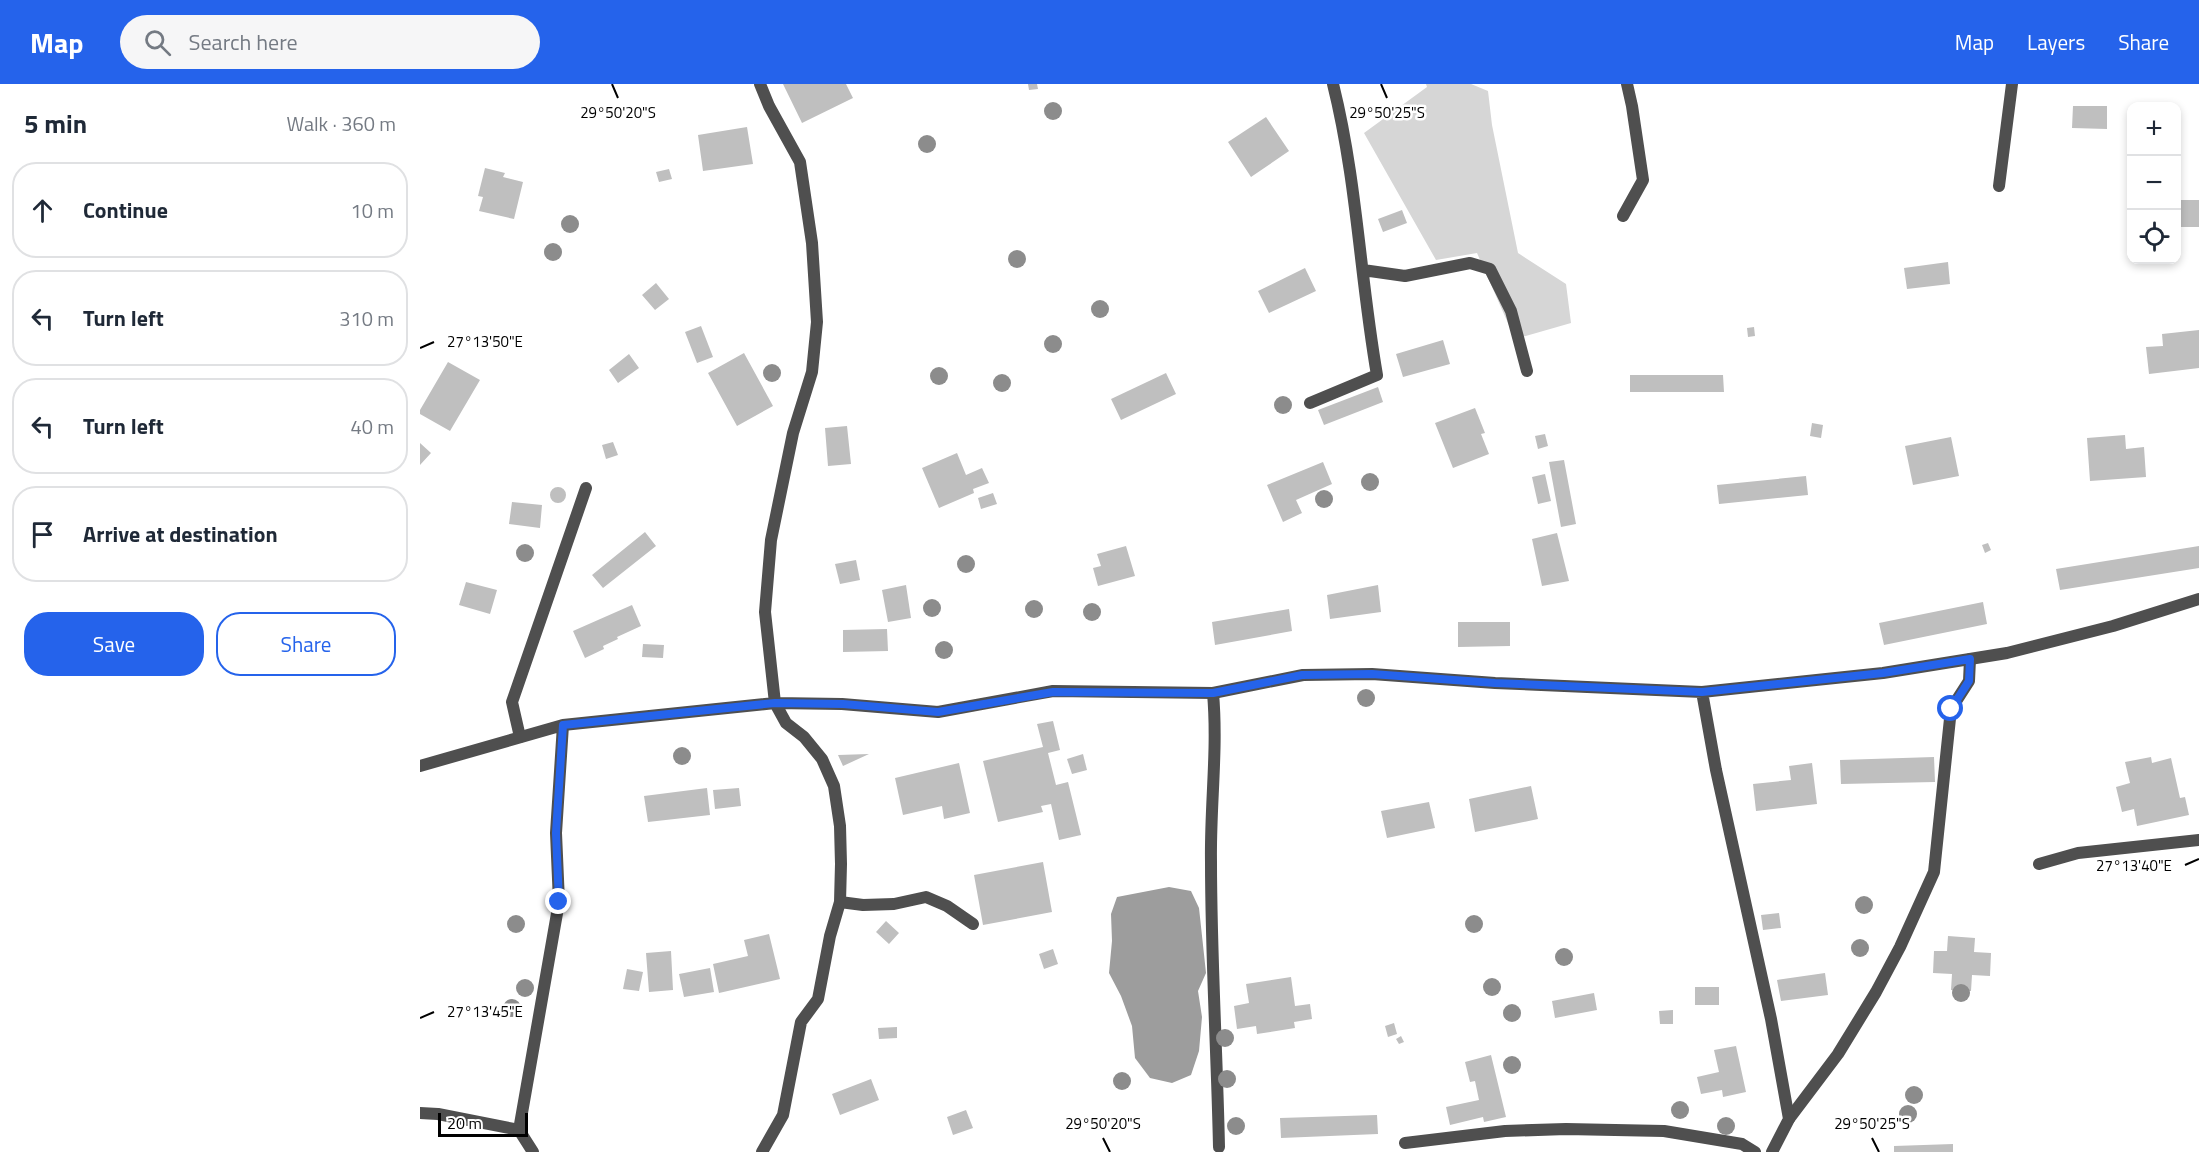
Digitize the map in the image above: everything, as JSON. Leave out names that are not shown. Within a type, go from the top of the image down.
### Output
[{"type":"street","points":[[760,84],[769,106],[800,162],[812,243],[817,322],[812,372],[793,433],[771,540],[765,612],[775,703],[786,723],[804,737],[822,759],[834,786],[840,826],[840,902],[830,936],[818,999],[801,1022],[783,1115],[762,1152]]},
{"type":"street","points":[[1310,403],[1377,375],[1368,325],[1358,223],[1333,84]]},
{"type":"street","points":[[1623,216],[1642,180],[1627,84]]},
{"type":"street","points":[[1999,186],[2012,84]]},
{"type":"street","points":[[1363,270],[1405,276],[1470,262],[1490,269],[1511,311],[1527,371]]},
{"type":"street","points":[[520,737],[512,702],[586,488]]},
{"type":"street","points":[[420,766],[563,725],[775,703],[843,704],[938,712],[1053,692],[1213,693],[1302,675],[1372,674],[1495,683],[1702,692],[1883,673],[1970,659],[2113,626],[2199,600]]},
{"type":"street","points":[[1772,1152],[1789,1119],[1838,1054],[1876,992],[1900,948],[1934,872],[1951,709],[1969,681],[1970,659]]},
{"type":"street","points":[[1702,692],[1716,770],[1771,1019],[1789,1119]]},
{"type":"street","points":[[1213,693],[1216,733],[1210,856],[1211,936],[1219,1147]]},
{"type":"street","points":[[533,1152],[519,1130],[559,902],[556,833],[563,725]]},
{"type":"street","points":[[2038,864],[2078,853],[2199,840]]},
{"type":"street","points":[[840,902],[863,905],[894,904],[926,897],[947,906],[973,924]]},
{"type":"street","points":[[420,1113],[519,1130]]},
{"type":"street","points":[[1405,1143],[1505,1131],[1566,1129],[1664,1131],[1742,1144],[1755,1152]]},
{"type":"shaded area","points":[[1426,84],[1471,84],[1488,91],[1492,125],[1518,253],[1566,284],[1571,323],[1515,339],[1477,253],[1436,260],[1364,133],[1427,87]]},
{"type":"shaded area","points":[[1169,887],[1191,891],[1199,908],[1206,973],[1198,991],[1202,1017],[1199,1051],[1191,1075],[1172,1083],[1150,1078],[1135,1058],[1132,1026],[1121,996],[1109,973],[1112,941],[1111,914],[1117,897]]},
{"type":"building","points":[[783,84],[846,84],[853,98],[802,123]]},
{"type":"building","points":[[1028,84],[1037,84],[1038,89],[1029,90]]},
{"type":"building","points":[[2073,106],[2107,106],[2107,129],[2072,128]]},
{"type":"building","points":[[1266,117],[1289,151],[1251,177],[1228,142]]},
{"type":"building","points":[[747,127],[753,164],[703,171],[698,135]]},
{"type":"building","points":[[485,168],[505,173],[503,177],[523,182],[514,219],[479,211],[483,197],[478,196]]},
{"type":"building","points":[[669,169],[672,179],[659,182],[656,172]]},
{"type":"building","points":[[2181,200],[2199,200],[2199,227],[2181,227]]},
{"type":"building","points":[[1402,210],[1407,223],[1383,232],[1378,219]]},
{"type":"building","points":[[1948,262],[1950,284],[1907,289],[1904,268]]},
{"type":"building","points":[[1305,268],[1316,291],[1269,313],[1258,291]]},
{"type":"building","points":[[656,283],[669,299],[655,310],[642,295]]},
{"type":"building","points":[[701,326],[713,357],[697,363],[685,332]]},
{"type":"building","points":[[1754,327],[1755,336],[1748,337],[1747,328]]},
{"type":"building","points":[[2199,330],[2199,368],[2149,374],[2146,347],[2163,346],[2162,334]]},
{"type":"building","points":[[1443,340],[1450,364],[1403,377],[1396,354]]},
{"type":"building","points":[[744,353],[773,406],[737,426],[708,373]]},
{"type":"building","points":[[629,354],[639,368],[618,383],[609,370]]},
{"type":"building","points":[[448,362],[480,380],[450,431],[420,414],[420,410]]},
{"type":"building","points":[[1166,373],[1176,394],[1121,420],[1111,399]]},
{"type":"building","points":[[1630,375],[1723,375],[1724,392],[1630,392]]},
{"type":"building","points":[[1378,387],[1383,402],[1324,425],[1318,410]]},
{"type":"building","points":[[1475,408],[1485,433],[1481,434],[1489,454],[1453,468],[1435,423]]},
{"type":"building","points":[[1812,423],[1823,425],[1821,438],[1810,436]]},
{"type":"building","points":[[847,426],[851,464],[828,466],[825,428]]},
{"type":"building","points":[[1545,434],[1548,446],[1538,449],[1535,436]]},
{"type":"building","points":[[2125,435],[2126,449],[2144,447],[2146,477],[2090,481],[2087,438]]},
{"type":"building","points":[[1951,437],[1959,476],[1913,485],[1905,446]]},
{"type":"building","points":[[613,442],[618,455],[606,459],[602,445]]},
{"type":"building","points":[[420,443],[431,453],[420,465]]},
{"type":"building","points":[[957,453],[966,475],[982,468],[989,483],[973,489],[974,493],[939,508],[922,468]]},
{"type":"building","points":[[1564,460],[1576,524],[1561,527],[1549,462]]},
{"type":"building","points":[[1323,462],[1332,484],[1296,500],[1302,513],[1283,522],[1267,485]]},
{"type":"building","points":[[1545,474],[1551,501],[1538,504],[1532,477]]},
{"type":"building","points":[[1806,476],[1808,495],[1719,504],[1717,485]]},
{"type":"building","points":[[558,487],[564,489],[566,495],[564,501],[558,503],[552,501],[550,495],[552,489]]},
{"type":"building","points":[[993,493],[997,504],[981,509],[978,498]]},
{"type":"building","points":[[512,502],[542,505],[540,528],[509,524]]},
{"type":"building","points":[[645,532],[656,546],[603,588],[592,575]]},
{"type":"building","points":[[1557,533],[1569,581],[1542,586],[1532,539]]},
{"type":"building","points":[[1988,543],[1991,550],[1985,553],[1982,545]]},
{"type":"building","points":[[1126,546],[1135,576],[1098,586],[1093,568],[1101,566],[1097,554]]},
{"type":"building","points":[[2199,546],[2199,568],[2060,590],[2056,569]]},
{"type":"building","points":[[856,560],[860,580],[840,584],[835,564]]},
{"type":"building","points":[[466,582],[497,590],[490,614],[459,605]]},
{"type":"building","points":[[906,585],[911,618],[888,622],[882,590]]},
{"type":"building","points":[[1378,585],[1381,612],[1330,619],[1327,595]]},
{"type":"building","points":[[1983,602],[1987,624],[1884,645],[1879,623]]},
{"type":"building","points":[[632,605],[641,626],[617,637],[618,639],[603,646],[604,649],[585,658],[573,631]]},
{"type":"building","points":[[1289,609],[1292,631],[1215,645],[1212,622]]},
{"type":"building","points":[[1458,622],[1510,622],[1510,646],[1458,647]]},
{"type":"building","points":[[887,629],[888,651],[843,652],[843,630]]},
{"type":"building","points":[[643,644],[664,645],[663,658],[642,657]]},
{"type":"building","points":[[1053,721],[1060,750],[1048,753],[1056,785],[1068,782],[1081,835],[1059,840],[1051,804],[1041,806],[1043,812],[998,822],[983,761],[1043,747],[1037,724]]},
{"type":"building","points":[[869,754],[843,766],[838,755]]},
{"type":"building","points":[[1083,754],[1087,770],[1072,774],[1067,759]]},
{"type":"building","points":[[1934,757],[1935,782],[1841,784],[1840,760]]},
{"type":"building","points":[[2151,757],[2152,763],[2171,758],[2180,798],[2185,797],[2189,815],[2137,826],[2134,809],[2122,812],[2116,787],[2130,783],[2125,762]]},
{"type":"building","points":[[959,763],[970,813],[944,819],[942,806],[903,815],[895,778]]},
{"type":"building","points":[[1812,763],[1817,804],[1756,811],[1753,784],[1791,780],[1789,766]]},
{"type":"building","points":[[1531,786],[1538,819],[1475,832],[1469,799]]},
{"type":"building","points":[[707,788],[710,815],[648,822],[644,796]]},
{"type":"building","points":[[739,788],[741,806],[715,809],[713,790]]},
{"type":"building","points":[[1429,802],[1435,828],[1387,838],[1381,811]]},
{"type":"building","points":[[1043,862],[1052,912],[983,925],[974,875]]},
{"type":"building","points":[[1779,913],[1781,928],[1763,930],[1761,915]]},
{"type":"building","points":[[886,921],[899,933],[889,944],[876,932]]},
{"type":"building","points":[[769,934],[780,979],[719,993],[713,964],[748,956],[744,940]]},
{"type":"building","points":[[1948,936],[1975,938],[1974,952],[1991,953],[1990,976],[1972,975],[1971,991],[1951,990],[1952,974],[1933,973],[1934,951],[1947,951]]},
{"type":"building","points":[[1053,949],[1058,964],[1044,969],[1039,954]]},
{"type":"building","points":[[671,951],[673,990],[649,992],[646,953]]},
{"type":"building","points":[[710,968],[714,992],[684,997],[679,974]]},
{"type":"building","points":[[627,969],[643,972],[639,991],[623,989]]},
{"type":"building","points":[[1825,973],[1828,995],[1781,1001],[1777,980]]},
{"type":"building","points":[[1291,977],[1295,1006],[1310,1004],[1312,1019],[1294,1022],[1295,1028],[1257,1034],[1256,1026],[1237,1029],[1234,1006],[1249,1003],[1246,984]]},
{"type":"building","points":[[1695,987],[1719,987],[1719,1005],[1695,1005]]},
{"type":"building","points":[[1594,993],[1597,1010],[1555,1018],[1552,1001]]},
{"type":"building","points":[[1673,1010],[1673,1024],[1660,1024],[1659,1011]]},
{"type":"building","points":[[1394,1023],[1397,1034],[1388,1037],[1385,1026]]},
{"type":"building","points":[[897,1027],[897,1038],[879,1039],[878,1028]]},
{"type":"building","points":[[1401,1036],[1404,1042],[1399,1044],[1396,1039]]},
{"type":"building","points":[[1736,1046],[1746,1092],[1723,1097],[1722,1090],[1701,1094],[1697,1077],[1719,1072],[1714,1050]]},
{"type":"building","points":[[1491,1055],[1506,1117],[1484,1122],[1483,1117],[1450,1125],[1446,1107],[1479,1100],[1475,1081],[1470,1082],[1465,1062]]},
{"type":"building","points":[[871,1079],[879,1100],[840,1115],[832,1094]]},
{"type":"building","points":[[966,1110],[973,1128],[953,1135],[947,1117]]},
{"type":"building","points":[[1377,1115],[1378,1134],[1281,1138],[1280,1118]]},
{"type":"building","points":[[1953,1144],[1953,1152],[1894,1152],[1894,1146]]},
{"type":"route","points":[[559,902],[556,833],[563,725],[775,703],[843,704],[938,712],[1053,692],[1213,693],[1302,675],[1372,674],[1495,683],[1702,692],[1883,673],[1970,659],[1969,681],[1951,709]]}]
